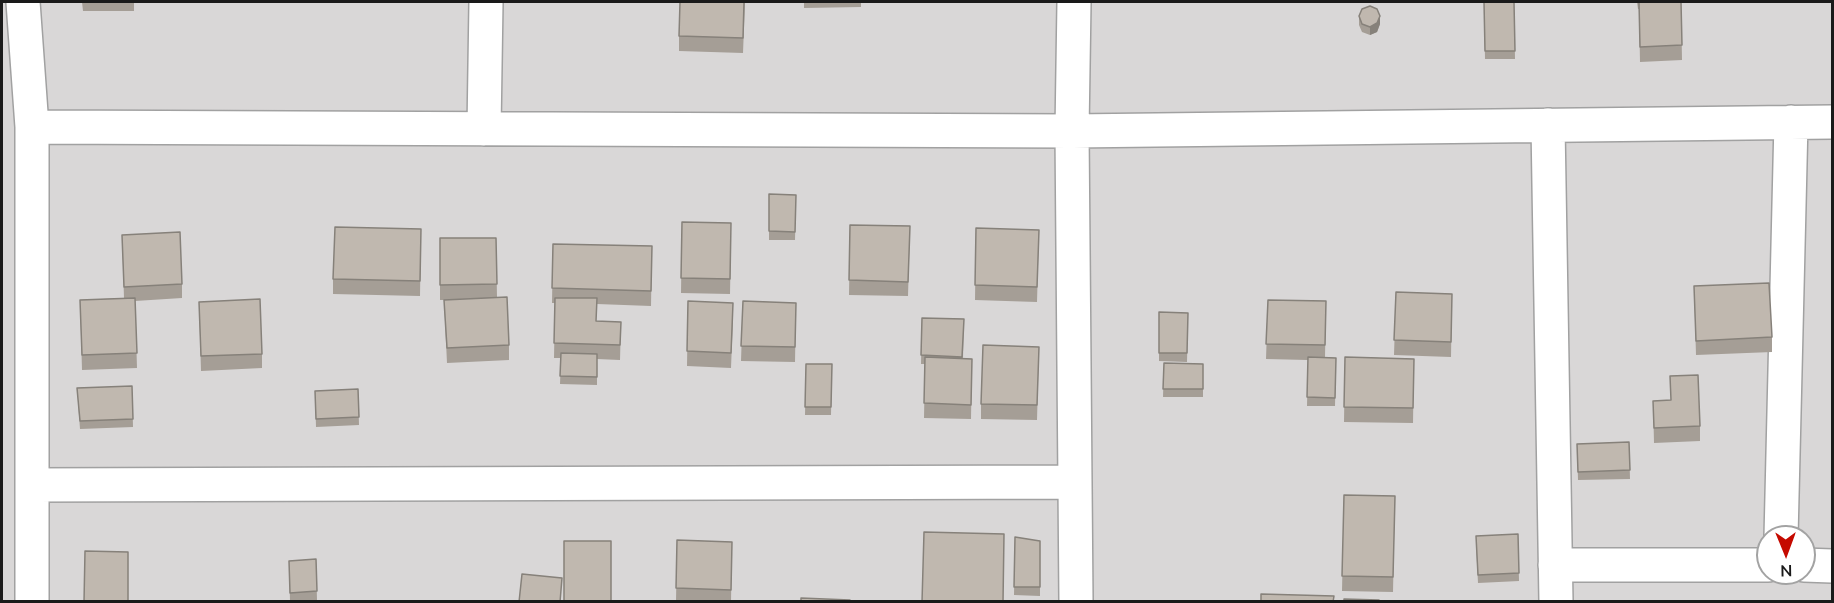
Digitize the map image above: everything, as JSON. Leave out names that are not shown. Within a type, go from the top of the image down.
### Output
[{"type":"street","points":[[24,2],[32,127],[32,602]]},
{"type":"street","points":[[484,129],[486,2]]},
{"type":"street","points":[[1074,2],[1072,131],[1076,602]]},
{"type":"street","points":[[1781,525],[1791,122]]},
{"type":"street","points":[[32,127],[1072,131],[1833,122]]},
{"type":"street","points":[[1548,125],[1556,602]]},
{"type":"street","points":[[32,484],[1075,482]]},
{"type":"street","points":[[1555,565],[1756,565]]},
{"type":"street","points":[[1816,565],[1833,566]]},
{"type":"shaded area","points":[[2,2],[1832,2],[1832,601],[2,601]]},
{"type":"building","points":[[680,2],[744,2],[743,38],[679,36]]},
{"type":"building","points":[[1484,2],[1514,2],[1515,51],[1485,51]]},
{"type":"building","points":[[1639,2],[1681,2],[1682,45],[1640,47]]},
{"type":"building","points":[[1370,6],[1377,9],[1380,16],[1377,23],[1370,27],[1362,24],[1359,16],[1362,9]]},
{"type":"building","points":[[769,194],[796,195],[795,232],[769,231]]},
{"type":"building","points":[[682,222],[731,223],[730,279],[681,278]]},
{"type":"building","points":[[850,225],[910,226],[908,282],[849,280]]},
{"type":"building","points":[[335,227],[421,229],[420,281],[333,279]]},
{"type":"building","points":[[976,228],[1039,230],[1037,287],[975,285]]},
{"type":"building","points":[[180,232],[182,284],[124,287],[122,235]]},
{"type":"building","points":[[440,238],[496,238],[497,284],[440,285]]},
{"type":"building","points":[[553,244],[652,246],[651,291],[552,288]]},
{"type":"building","points":[[1769,283],[1772,337],[1696,341],[1694,286]]},
{"type":"building","points":[[1396,292],[1452,294],[1451,342],[1394,340]]},
{"type":"building","points":[[507,297],[509,345],[447,348],[444,300]]},
{"type":"building","points":[[135,298],[137,353],[82,355],[80,300]]},
{"type":"building","points":[[555,298],[597,298],[596,321],[621,322],[620,345],[554,343]]},
{"type":"building","points":[[260,299],[262,354],[201,356],[199,302]]},
{"type":"building","points":[[1268,300],[1326,301],[1325,345],[1266,344]]},
{"type":"building","points":[[688,301],[733,303],[731,353],[687,351]]},
{"type":"building","points":[[743,301],[796,303],[795,347],[741,346]]},
{"type":"building","points":[[1159,312],[1188,313],[1187,353],[1159,353]]},
{"type":"building","points":[[922,318],[964,319],[962,357],[921,355]]},
{"type":"building","points":[[983,345],[1039,347],[1037,405],[981,404]]},
{"type":"building","points":[[561,353],[597,354],[597,377],[560,376]]},
{"type":"building","points":[[925,357],[972,359],[971,405],[924,403]]},
{"type":"building","points":[[1308,357],[1336,358],[1335,398],[1307,397]]},
{"type":"building","points":[[1345,357],[1414,359],[1413,408],[1344,407]]},
{"type":"building","points":[[1164,363],[1203,364],[1203,389],[1163,389]]},
{"type":"building","points":[[806,364],[832,364],[831,407],[805,407]]},
{"type":"building","points":[[1698,375],[1700,426],[1654,428],[1653,401],[1671,400],[1670,376]]},
{"type":"building","points":[[132,386],[133,419],[80,421],[77,388]]},
{"type":"building","points":[[358,389],[359,417],[316,419],[315,391]]},
{"type":"building","points":[[1629,442],[1630,470],[1578,472],[1577,444]]},
{"type":"building","points":[[1344,495],[1395,496],[1393,577],[1342,576]]},
{"type":"building","points":[[924,532],[1004,534],[1003,602],[922,602]]},
{"type":"building","points":[[1518,534],[1519,573],[1478,575],[1476,536]]},
{"type":"building","points":[[1015,537],[1040,541],[1040,587],[1014,587]]},
{"type":"building","points":[[677,540],[732,542],[731,590],[676,588]]},
{"type":"building","points":[[564,541],[611,541],[611,602],[564,602]]},
{"type":"building","points":[[85,551],[128,552],[128,602],[84,602]]},
{"type":"building","points":[[316,559],[317,591],[290,593],[289,561]]},
{"type":"building","points":[[522,574],[562,578],[560,602],[519,602]]},
{"type":"building","points":[[1261,594],[1334,596],[1333,602],[1261,602]]},
{"type":"building","points":[[801,598],[850,600],[850,602],[801,602]]},
{"type":"building","points":[[1344,599],[1379,600],[1379,602],[1344,602]]}]
